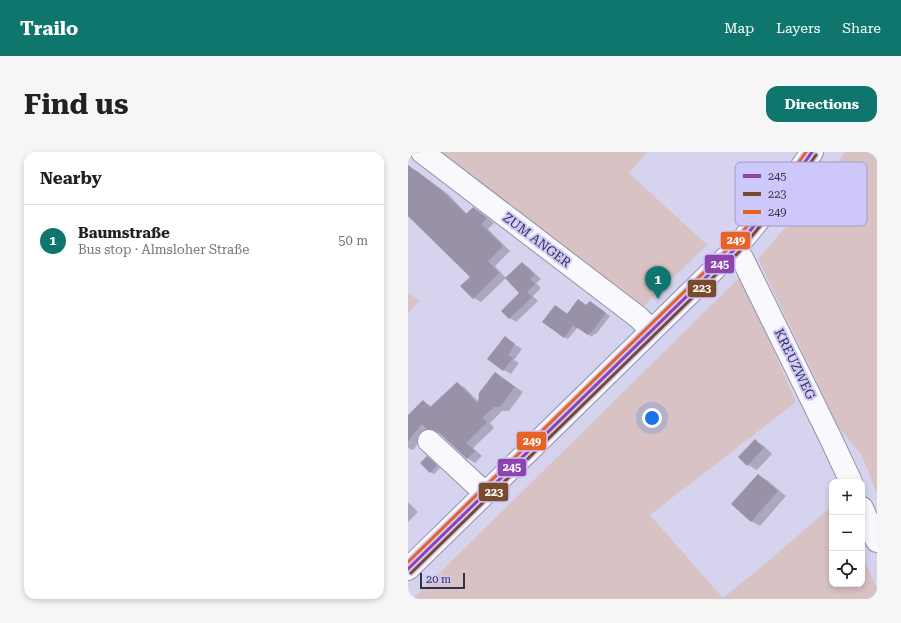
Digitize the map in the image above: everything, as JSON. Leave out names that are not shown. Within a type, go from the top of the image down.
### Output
[{"type":"street","name":"ZUM ANGER","points":[[422,152],[638,317],[651,330]]},
{"type":"street","points":[[805,162],[812,152]]},
{"type":"street","points":[[408,569],[735,249],[754,226]]},
{"type":"street","name":"KREUZWEG","points":[[735,249],[742,258],[850,479]]},
{"type":"street","points":[[429,441],[485,493]]},
{"type":"street","points":[[865,515],[877,541]]},
{"type":"shaded area","points":[[440,152],[647,152],[629,173],[707,245],[643,307]]},
{"type":"shaded area","points":[[845,152],[877,152],[877,494],[862,456],[838,426],[758,259],[787,226],[867,226],[867,162],[838,162]]},
{"type":"shaded area","points":[[741,276],[796,402],[650,515],[723,598],[829,509],[829,587],[865,587],[865,562],[877,588],[877,599],[413,599]]},
{"type":"shaded area","points":[[408,293],[420,301],[408,313]]},
{"type":"building","points":[[408,165],[440,189],[466,214],[473,207],[487,218],[481,224],[503,246],[488,261],[499,273],[473,299],[460,286],[470,277],[408,216]]},
{"type":"building","points":[[522,262],[535,275],[530,279],[535,284],[527,292],[532,297],[509,319],[501,311],[519,293],[505,278]]},
{"type":"building","points":[[578,299],[586,305],[590,301],[606,313],[588,335],[573,325],[564,338],[542,322],[555,305],[567,314]]},
{"type":"building","points":[[505,336],[515,344],[508,355],[513,358],[503,371],[487,359]]},
{"type":"building","points":[[495,372],[515,387],[500,407],[494,407],[482,418],[487,422],[466,443],[475,451],[467,459],[438,432],[432,429],[427,429],[422,424],[408,441],[408,415],[423,400],[430,407],[457,382],[478,404],[479,393]]},
{"type":"building","points":[[755,439],[764,448],[747,466],[738,457]]},
{"type":"building","points":[[427,456],[437,465],[430,473],[420,463]]},
{"type":"building","points":[[758,474],[778,491],[751,522],[731,504]]},
{"type":"transit line","name":"249","points":[[799,162],[806,152]]},
{"type":"transit line","name":"245","points":[[805,162],[812,152]]},
{"type":"transit line","name":"223","points":[[811,162],[816,155]]},
{"type":"transit line","name":"249","points":[[408,562],[731,246],[747,226]]},
{"type":"transit line","name":"245","points":[[408,569],[735,249],[754,226]]},
{"type":"transit line","name":"223","points":[[411,573],[738,253],[760,226]]},
{"type":"place","name":"Baumstraße","points":[[658,299]]}]
